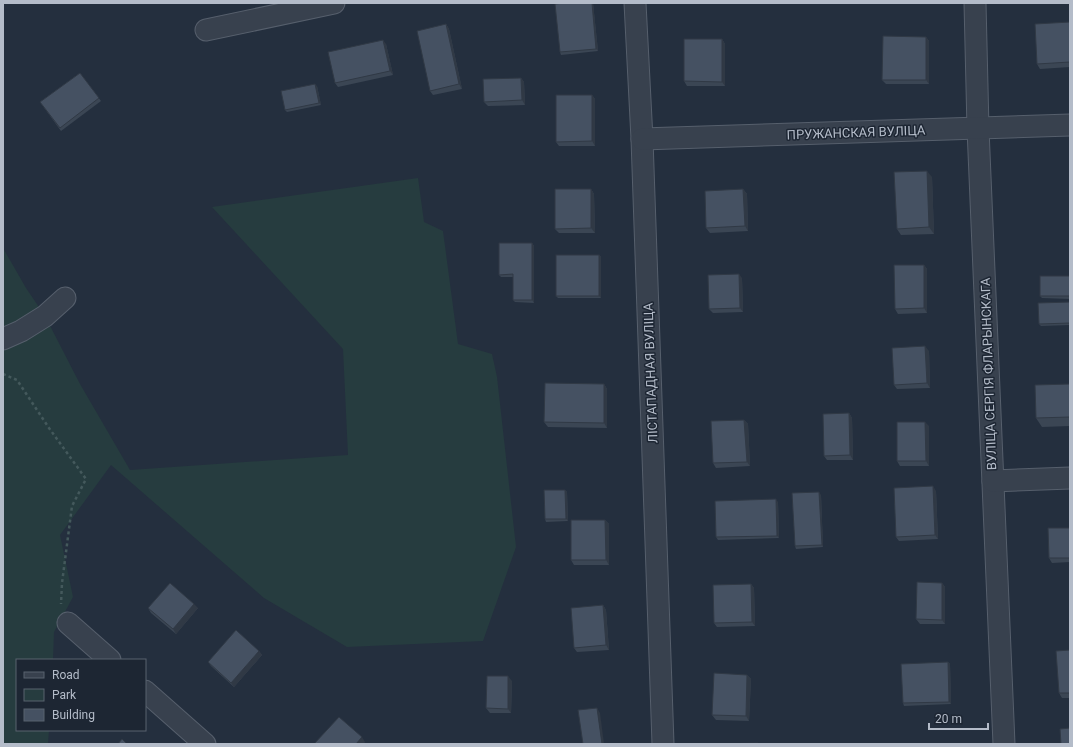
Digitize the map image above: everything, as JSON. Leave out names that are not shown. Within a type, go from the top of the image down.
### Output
[{"type":"street","points":[[206,30],[334,3]]},
{"type":"street","name":"ЛІСТАПАДНАЯ ВУЛІЦА","points":[[635,3],[642,139],[663,744]]},
{"type":"street","name":"ВУЛІЦА СЕРГІЯ ФЛАРЫНСКАГА","points":[[975,3],[978,129],[1004,744]]},
{"type":"street","name":"ПРУЖАНСКАЯ ВУЛІЦА","points":[[642,139],[1070,126]]},
{"type":"street","points":[[3,339],[21,331],[45,316],[65,298]]},
{"type":"street","points":[[993,480],[1070,478]]},
{"type":"street","points":[[68,623],[109,659]]},
{"type":"street","points":[[146,692],[205,744]]},
{"type":"path","points":[[3,374],[17,380],[86,479],[72,506],[67,543],[61,607],[68,623]]},
{"type":"green space","points":[[418,178],[424,222],[443,231],[458,344],[492,354],[497,377],[516,547],[483,641],[347,647],[264,598],[111,465],[60,535],[73,597],[54,632],[53,659],[16,659],[16,731],[49,731],[48,744],[3,744],[3,248],[26,288],[45,316],[80,384],[130,470],[348,455],[343,349],[212,207]]},
{"type":"building","points":[[592,3],[596,49],[560,52],[555,4]]},
{"type":"building","points":[[1070,22],[1070,62],[1037,64],[1035,24]]},
{"type":"building","points":[[446,24],[459,84],[430,91],[417,31]]},
{"type":"building","points":[[883,36],[926,37],[926,80],[882,80]]},
{"type":"building","points":[[684,39],[722,39],[722,82],[684,81]]},
{"type":"building","points":[[383,40],[390,71],[335,83],[328,52]]},
{"type":"building","points":[[80,73],[99,98],[60,128],[40,102]]},
{"type":"building","points":[[521,78],[522,100],[484,102],[483,79]]},
{"type":"building","points":[[315,84],[319,103],[285,110],[281,91]]},
{"type":"building","points":[[556,95],[592,95],[592,141],[556,142]]},
{"type":"building","points":[[927,171],[929,227],[897,229],[894,172]]},
{"type":"building","points":[[555,189],[591,189],[591,228],[555,229]]},
{"type":"building","points":[[743,189],[745,226],[706,228],[705,191]]},
{"type":"building","points":[[499,243],[532,243],[532,300],[513,300],[513,274],[499,275]]},
{"type":"building","points":[[556,255],[599,255],[599,296],[556,296]]},
{"type":"building","points":[[894,265],[924,265],[924,308],[895,309]]},
{"type":"building","points":[[739,274],[740,308],[709,309],[708,275]]},
{"type":"building","points":[[1040,276],[1070,276],[1070,296],[1040,296]]},
{"type":"building","points":[[1070,302],[1070,323],[1039,324],[1038,303]]},
{"type":"building","points":[[925,346],[927,383],[894,385],[892,348]]},
{"type":"building","points":[[545,383],[604,384],[604,423],[544,422]]},
{"type":"building","points":[[1070,384],[1070,417],[1036,418],[1035,385]]},
{"type":"building","points":[[849,413],[850,455],[824,456],[823,414]]},
{"type":"building","points":[[744,420],[747,462],[713,463],[711,421]]},
{"type":"building","points":[[897,422],[925,422],[926,461],[897,461]]},
{"type":"building","points":[[933,486],[935,535],[896,537],[894,488]]},
{"type":"building","points":[[544,490],[565,490],[566,519],[545,519]]},
{"type":"building","points":[[819,492],[822,545],[795,546],[792,493]]},
{"type":"building","points":[[776,499],[777,536],[716,537],[715,501]]},
{"type":"building","points":[[571,520],[605,520],[606,560],[571,560]]},
{"type":"building","points":[[1048,528],[1070,528],[1070,558],[1049,558]]},
{"type":"building","points":[[917,582],[942,583],[942,620],[916,619]]},
{"type":"building","points":[[170,583],[194,604],[173,629],[148,608]]},
{"type":"building","points":[[751,584],[752,622],[714,623],[713,585]]},
{"type":"building","points":[[603,605],[606,645],[574,648],[571,608]]},
{"type":"building","points":[[236,630],[259,651],[231,683],[208,662]]},
{"type":"building","points":[[1070,650],[1070,693],[1059,693],[1056,651]]},
{"type":"building","points":[[948,662],[949,702],[903,703],[901,664]]},
{"type":"building","points":[[714,673],[747,675],[746,716],[712,715]]},
{"type":"building","points":[[487,676],[508,676],[508,709],[486,708]]},
{"type":"building","points":[[597,708],[602,744],[583,744],[578,710]]},
{"type":"building","points":[[339,717],[362,737],[356,744],[314,744]]},
{"type":"building","points":[[1070,728],[1070,744],[1061,744],[1060,729]]},
{"type":"building","points":[[122,739],[127,744],[118,744]]},
{"type":"building","points":[[758,743],[758,744],[716,744]]}]
